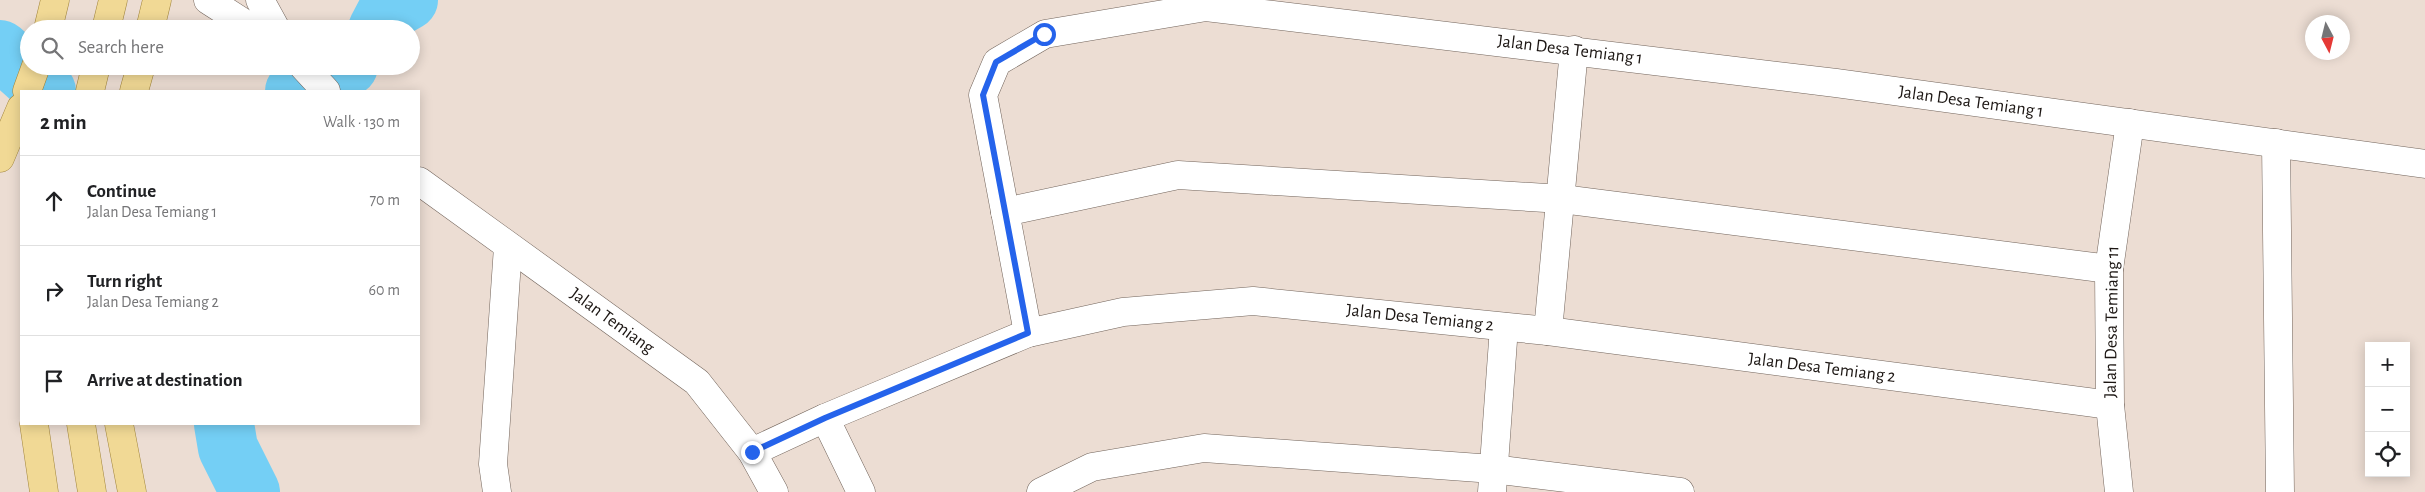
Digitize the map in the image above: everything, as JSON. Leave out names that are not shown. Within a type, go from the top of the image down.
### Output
[{"type":"main road","points":[[50,20],[55,0]]},
{"type":"main road","points":[[108,20],[113,0]]},
{"type":"main road","points":[[152,20],[157,0]]},
{"type":"main road","points":[[169,20],[173,0]]},
{"type":"main road","points":[[27,90],[33,75]]},
{"type":"main road","points":[[90,90],[94,75]]},
{"type":"main road","points":[[134,90],[138,75]]},
{"type":"main road","points":[[152,90],[156,75]]},
{"type":"main road","points":[[0,158],[19,113]]},
{"type":"main road","points":[[34,425],[44,492]]},
{"type":"main road","points":[[81,425],[92,492]]},
{"type":"main road","points":[[118,425],[132,492]]},
{"type":"street","points":[[208,0],[239,20]]},
{"type":"street","points":[[260,0],[271,20]]},
{"type":"street","name":"Jalan Desa Temiang 1","points":[[1028,333],[983,95],[996,62],[1044,34],[1206,7],[1574,50],[2425,164]]},
{"type":"street","points":[[1548,331],[1562,199],[1574,50]]},
{"type":"street","points":[[311,75],[325,90]]},
{"type":"street","name":"Jalan Desa Temiang 11","points":[[2119,492],[2110,405],[2109,269],[2130,123]]},
{"type":"street","points":[[2276,143],[2280,492]]},
{"type":"street","points":[[1005,212],[1178,175],[1562,199],[2109,269]]},
{"type":"street","name":"Jalan Temiang","points":[[420,182],[697,382],[752,452],[774,492]]},
{"type":"street","points":[[497,492],[493,464],[508,247]]},
{"type":"street","name":"Jalan Desa Temiang 2","points":[[752,452],[825,418],[1028,333],[1123,312],[1253,301],[1548,331],[2110,405]]},
{"type":"street","points":[[1492,480],[1504,327]]},
{"type":"street","points":[[825,418],[861,492]]},
{"type":"street","points":[[1041,492],[1092,467],[1204,448],[1492,480],[1680,492]]},
{"type":"waterway","points":[[383,20],[387,12],[408,0]]},
{"type":"waterway","points":[[0,50],[20,68]]},
{"type":"waterway","points":[[28,75],[45,90]]},
{"type":"waterway","points":[[296,90],[327,75]]},
{"type":"waterway","points":[[224,425],[228,448],[250,492]]},
{"type":"route","points":[[752,452],[825,418],[1028,333],[983,95],[996,62],[1044,34]]}]
